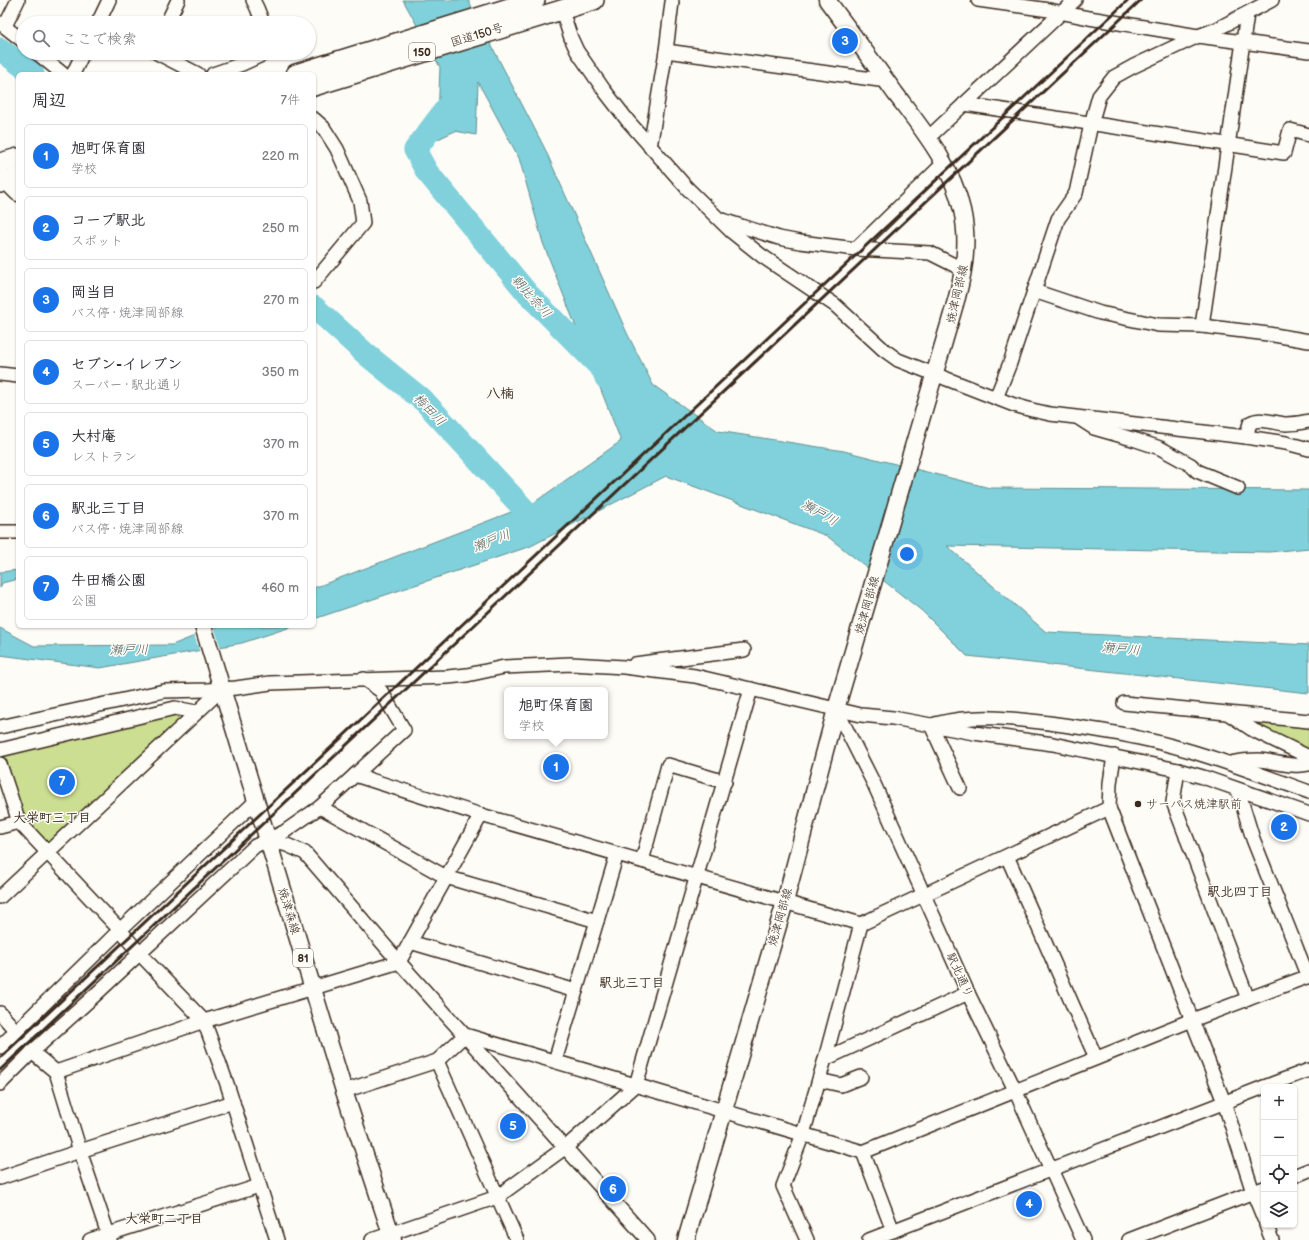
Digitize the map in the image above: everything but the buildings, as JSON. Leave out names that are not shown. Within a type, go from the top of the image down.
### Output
[{"type":"highway","name":"国道150号","points":[[319,78],[515,15],[594,0]]},
{"type":"highway","name":"国道150号","points":[[515,15],[530,1]]},
{"type":"highway","points":[[7,179],[16,162]]},
{"type":"main road","name":"焼津岡部線","points":[[686,1240],[964,270],[966,246],[962,211],[956,189],[944,163],[928,138],[827,0]]},
{"type":"main road","name":"焼津森線","points":[[204,628],[312,988],[392,1237]]},
{"type":"street","points":[[16,35],[2,24],[18,0]]},
{"type":"street","points":[[101,16],[109,0]]},
{"type":"street","points":[[170,16],[178,0]]},
{"type":"street","points":[[253,0],[260,16]]},
{"type":"street","points":[[978,0],[1054,7],[1089,18],[1198,36],[1309,51]]},
{"type":"street","points":[[928,138],[964,104],[1054,7],[1074,0]]},
{"type":"street","points":[[996,398],[1010,363],[1058,219],[1076,193],[1099,96],[1114,78],[1134,66],[1198,36],[1217,29],[1272,0]]},
{"type":"street","points":[[650,147],[666,51],[672,2]]},
{"type":"street","points":[[1202,326],[1247,14]]},
{"type":"street","points":[[565,20],[577,51],[604,90],[650,147],[717,218],[762,256],[835,306],[890,355],[898,360],[934,378],[1032,410],[1076,417],[1246,437],[1286,443],[1309,449]]},
{"type":"street","points":[[666,51],[887,81]]},
{"type":"street","points":[[46,60],[61,72]]},
{"type":"street","points":[[74,72],[80,60]]},
{"type":"street","points":[[171,60],[194,72]]},
{"type":"street","points":[[219,72],[251,60]]},
{"type":"street","points":[[964,104],[1284,153],[1290,130],[1309,135]]},
{"type":"street","points":[[316,121],[323,127],[337,149],[360,201],[363,223],[316,277]]},
{"type":"street","points":[[856,249],[944,163]]},
{"type":"street","points":[[717,218],[779,238],[800,242],[856,249],[930,253],[964,270]]},
{"type":"street","points":[[1034,291],[1100,313],[1158,325],[1202,326],[1268,334],[1309,341]]},
{"type":"street","points":[[0,374],[16,376]]},
{"type":"street","points":[[1076,417],[1094,428],[1160,448],[1191,465],[1197,471],[1238,488]]},
{"type":"street","points":[[1246,437],[1250,423],[1256,420],[1286,424],[1299,424],[1309,421]]},
{"type":"street","points":[[0,532],[16,532]]},
{"type":"street","points":[[624,667],[657,660],[744,650]]},
{"type":"street","points":[[0,727],[164,690],[220,682],[270,683],[448,677],[467,675],[504,667],[571,664],[624,667],[695,676],[752,690],[839,702],[861,715],[893,718],[974,733],[1053,744],[1114,756],[1178,770],[1202,777],[1309,814]]},
{"type":"street","points":[[0,1084],[32,1052],[140,954],[255,846],[284,832],[320,807],[404,730],[381,691],[364,679]]},
{"type":"street","points":[[0,897],[196,712],[220,682]]},
{"type":"street","points":[[372,1240],[392,1237],[497,1197],[566,1146],[636,1085],[752,690]]},
{"type":"street","name":"駅北通り","points":[[839,702],[854,743],[1083,1240]]},
{"type":"street","points":[[1124,703],[1309,721]]},
{"type":"street","points":[[0,750],[175,708],[196,712]]},
{"type":"street","points":[[1228,713],[1253,730],[1309,758]]},
{"type":"street","points":[[931,725],[954,719],[981,717],[1036,721],[1095,730],[1140,738],[1226,763],[1309,792]]},
{"type":"street","points":[[931,725],[960,788]]},
{"type":"street","points":[[1114,756],[1110,783],[1109,808],[1259,1190],[1261,1202]]},
{"type":"street","points":[[1226,763],[1244,760],[1259,760],[1289,765],[1309,764]]},
{"type":"street","points":[[0,764],[19,822],[120,930],[140,954],[204,1021],[233,1102],[277,1240]]},
{"type":"street","points":[[642,861],[668,765],[725,782]]},
{"type":"street","points":[[1178,770],[1173,802],[1248,999]]},
{"type":"street","points":[[355,775],[481,815],[861,924],[1109,808]]},
{"type":"street","points":[[465,1035],[863,1152],[1192,1020],[1308,977],[1253,839],[1238,790]]},
{"type":"street","points":[[0,1047],[120,930],[255,802]]},
{"type":"street","points":[[320,807],[446,877],[597,921]]},
{"type":"street","points":[[56,1072],[204,1021],[399,962],[481,815]]},
{"type":"street","points":[[0,827],[19,822]]},
{"type":"street","points":[[267,840],[287,845],[305,853],[399,962],[566,1146],[648,1240]]},
{"type":"street","points":[[555,1061],[617,854]]},
{"type":"street","points":[[1006,856],[1096,1058]]},
{"type":"street","points":[[807,1240],[783,1186],[802,1134],[819,1080],[861,924]]},
{"type":"street","points":[[410,942],[576,991]]},
{"type":"street","points":[[825,1059],[968,993]]},
{"type":"street","points":[[0,1014],[16,1031]]},
{"type":"street","points":[[344,1091],[437,1061],[465,1035]]},
{"type":"street","points":[[32,1052],[56,1072],[80,1151],[109,1237]]},
{"type":"street","points":[[437,1061],[517,1240]]},
{"type":"street","points":[[1272,1084],[1309,1070]]},
{"type":"street","points":[[819,1080],[841,1085],[861,1077]]},
{"type":"street","points":[[870,1240],[1261,1088]]},
{"type":"street","points":[[0,1178],[233,1102]]},
{"type":"street","points":[[863,1152],[893,1231]]},
{"type":"street","points":[[1297,1175],[1309,1170]]},
{"type":"street","points":[[90,1240],[109,1237],[259,1186]]},
{"type":"street","points":[[1129,1240],[1259,1190]]},
{"type":"street","points":[[1267,1228],[1272,1240]]},
{"type":"green space","points":[[176,713],[179,720],[49,841],[43,840],[20,810],[5,755]]},
{"type":"green space","points":[[1258,722],[1309,725],[1309,752],[1258,726]]},
{"type":"water","name":"瀬戸川","points":[[403,0],[468,0],[544,147],[627,333],[653,385],[718,431],[844,451],[990,488],[1309,490],[1309,548],[1269,552],[947,546],[1046,632],[1309,645],[1309,693],[967,656],[922,611],[827,536],[666,476],[531,546],[316,618],[316,587],[532,504],[621,441],[543,243],[519,158],[478,82],[476,135],[455,131],[415,150],[438,119],[440,67]]},
{"type":"water","points":[[16,570],[16,580],[2,583],[0,588],[0,572]]},
{"type":"water","name":"瀬戸川","points":[[0,628],[34,646],[172,645],[215,628],[288,628],[242,643],[100,668],[0,655]]},
{"type":"pier","points":[[209,628],[215,628],[221,649],[200,653],[194,634]]},
{"type":"waterway","name":"梅田川","points":[[0,49],[30,72]]},
{"type":"waterway","name":"朝比奈川","points":[[457,94],[415,150],[427,172],[528,294],[603,370],[606,378]]},
{"type":"waterway","name":"梅田川","points":[[316,309],[367,355],[425,402],[535,521]]},
{"type":"railway","points":[[0,1058],[1128,0]]},
{"type":"railway","points":[[0,1070],[1141,0]]},
{"type":"place","name":"岡当目","points":[[845,41]]},
{"type":"place","name":"旭町保育園","points":[[556,767]]},
{"type":"place","name":"牛田橋公園","points":[[62,782]]},
{"type":"place","name":"サーパス焼津駅前","points":[[1138,804]]},
{"type":"place","name":"コープ駅北","points":[[1284,827]]},
{"type":"place","name":"大村庵","points":[[513,1126]]},
{"type":"place","name":"駅北三丁目","points":[[613,1189]]},
{"type":"place","name":"セブン-イレブン","points":[[1029,1204]]},
{"type":"district","name":"八楠","points":[[500,393]]},
{"type":"district","name":"大栄町三丁目","points":[[52,817]]},
{"type":"district","name":"駅北四丁目","points":[[1240,891]]},
{"type":"district","name":"駅北三丁目","points":[[632,982]]},
{"type":"district","name":"大栄町二丁目","points":[[164,1218]]}]
